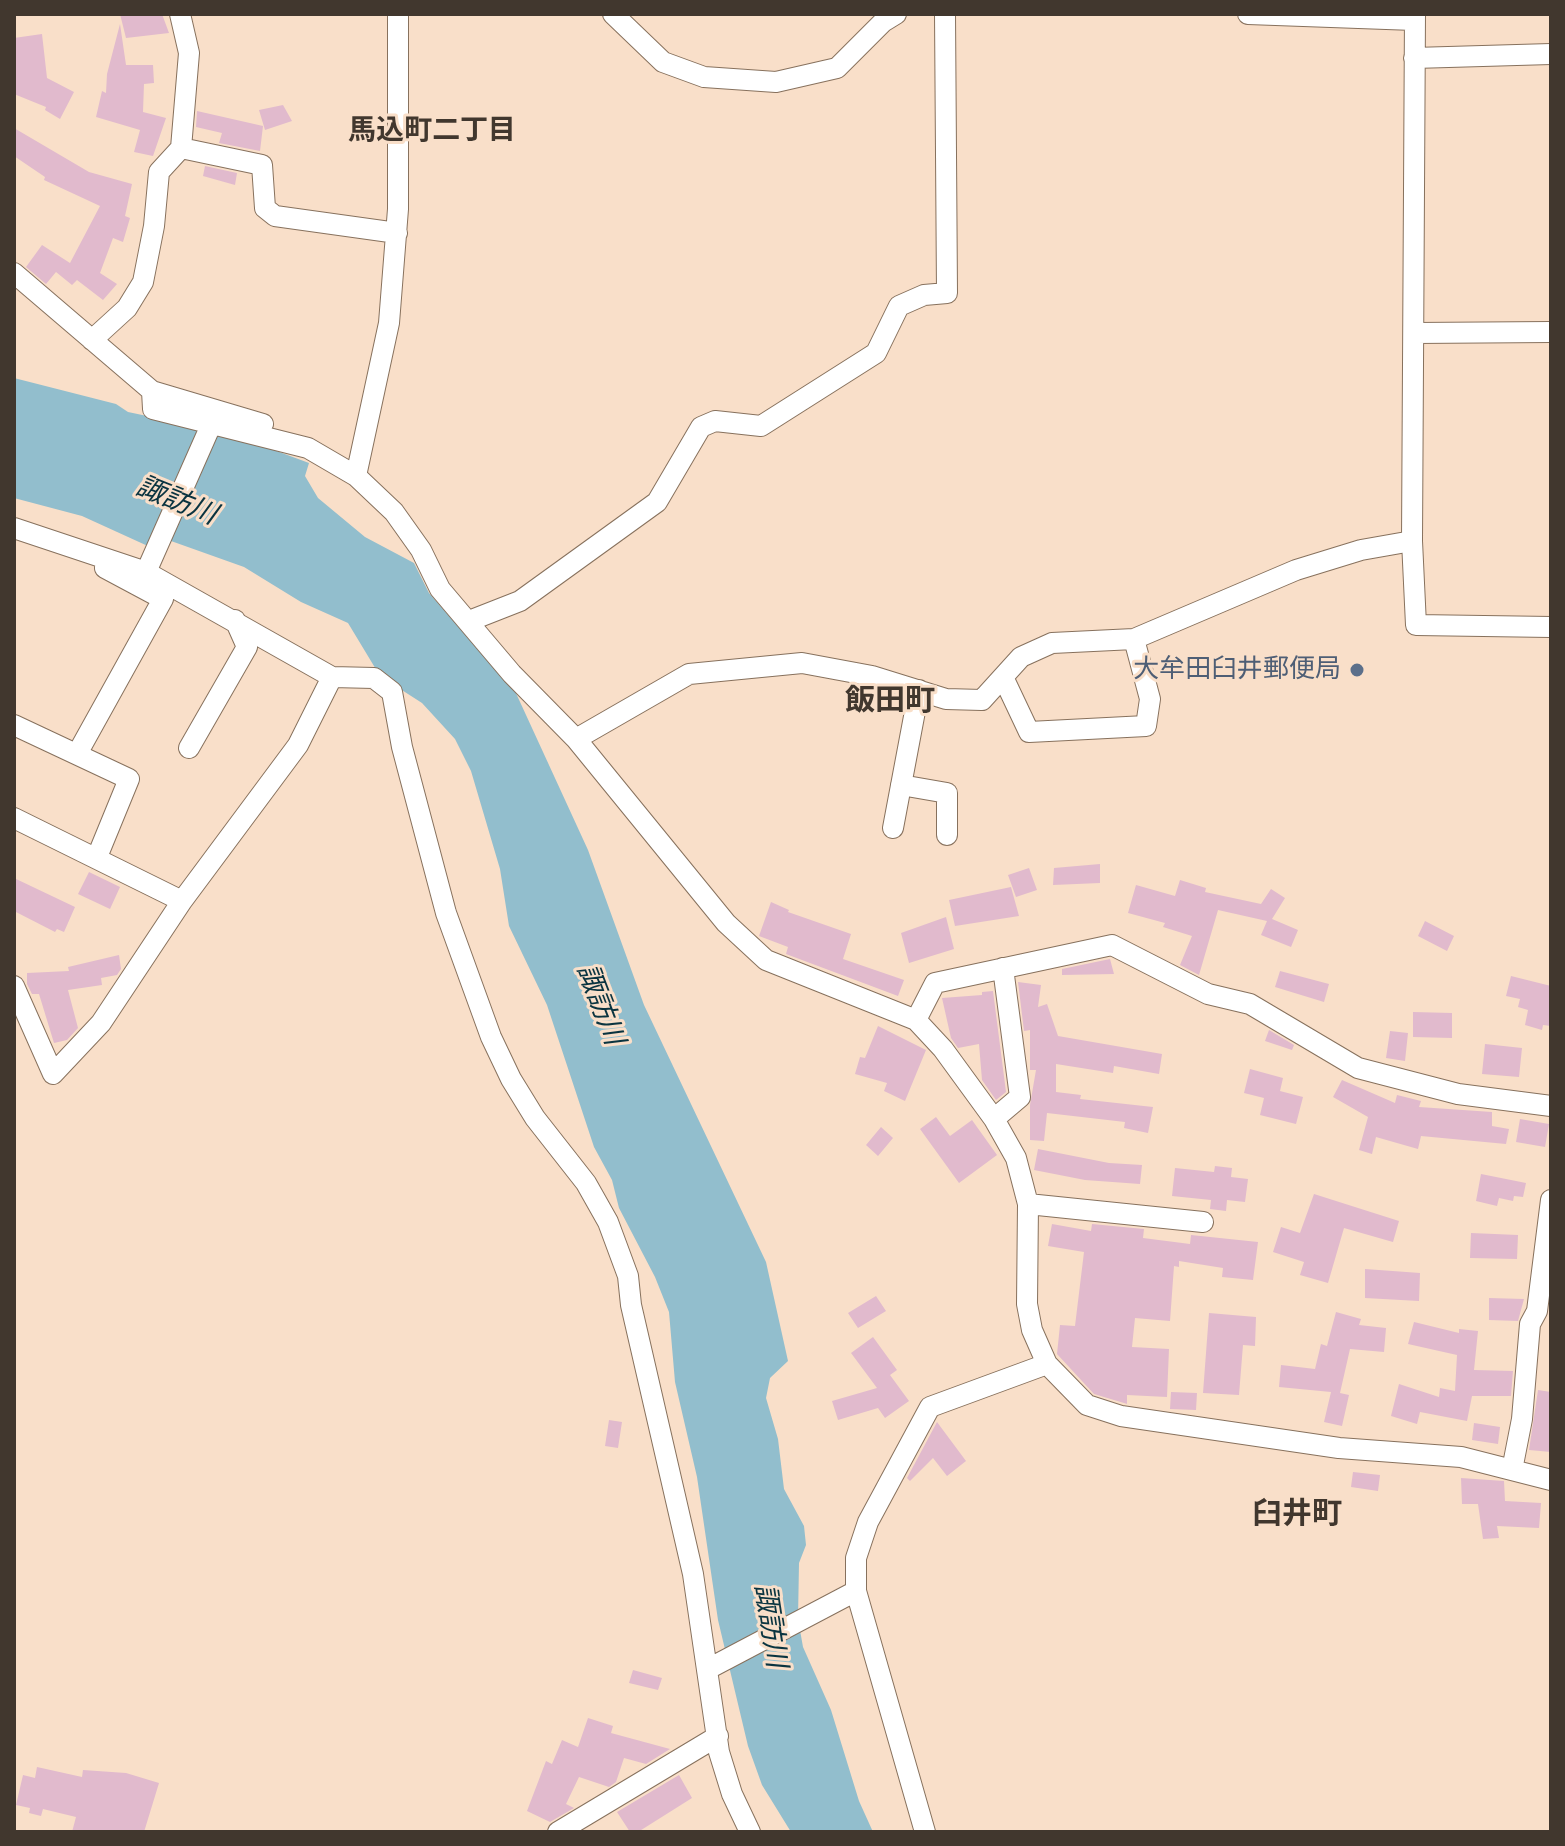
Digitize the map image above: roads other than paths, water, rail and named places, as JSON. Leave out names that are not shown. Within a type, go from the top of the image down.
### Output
[{"type":"street","points":[[92,340],[127,308],[143,282],[154,226],[159,172],[181,148],[189,53],[180,14]]},
{"type":"street","points":[[356,476],[389,323],[397,233],[398,14]]},
{"type":"street","points":[[613,14],[663,62],[704,77],[776,82],[837,68],[883,22],[896,14]]},
{"type":"street","points":[[469,621],[520,601],[657,502],[701,427],[715,421],[738,421],[761,426],[876,353],[899,306],[924,295],[947,293],[945,14]]},
{"type":"street","points":[[1248,14],[1414,17],[1412,541],[1416,625],[1551,627]]},
{"type":"street","points":[[1414,58],[1551,54]]},
{"type":"street","points":[[181,148],[262,165],[265,208],[275,216],[397,233]]},
{"type":"street","points":[[14,273],[152,391],[271,427],[356,476],[394,512],[421,550],[440,589],[512,674],[576,739],[707,901],[766,960],[916,1020],[943,1049],[994,1119],[1016,1158],[1028,1204],[1027,1304],[1032,1330],[1047,1364],[1087,1405],[1121,1416],[1339,1448],[1461,1457],[1551,1480]]},
{"type":"street","points":[[1415,333],[1551,332]]},
{"type":"street","points":[[152,391],[153,409],[211,428],[308,448]]},
{"type":"street","points":[[148,568],[211,428]]},
{"type":"street","points":[[15,531],[148,568],[332,677],[374,678],[392,692],[402,747],[446,913],[491,1037],[519,1092],[586,1183],[608,1222],[628,1276],[631,1305],[693,1574],[718,1736],[732,1794],[750,1832]]},
{"type":"street","points":[[576,739],[689,674],[802,663],[872,676],[946,699],[982,700],[1021,657],[1052,643],[1134,639],[1296,570],[1361,550],[1412,541]]},
{"type":"street","points":[[77,754],[163,599],[101,565],[98,554]]},
{"type":"street","points":[[189,748],[247,647],[235,620]]},
{"type":"street","points":[[1003,677],[1029,732],[1146,726],[1150,699],[1134,639]]},
{"type":"street","points":[[14,986],[53,1074],[101,1023],[182,901],[298,745],[332,677]]},
{"type":"street","points":[[893,828],[919,690]]},
{"type":"street","points":[[14,725],[129,779],[97,857]]},
{"type":"street","points":[[901,785],[947,793],[947,835]]},
{"type":"street","points":[[14,818],[182,901]]},
{"type":"street","points":[[916,1020],[935,983],[1112,945],[1208,994],[1250,1004],[1358,1068],[1458,1094],[1551,1106]]},
{"type":"street","points":[[994,1119],[1020,1097],[1003,968]]},
{"type":"street","points":[[1512,1470],[1522,1419],[1530,1324],[1544,1312],[1551,1200]]},
{"type":"street","points":[[1028,1204],[1203,1222]]},
{"type":"street","points":[[925,1832],[849,1595],[856,1558],[868,1522],[930,1407],[1047,1364]]},
{"type":"street","points":[[708,1669],[849,1595]]},
{"type":"street","points":[[558,1832],[718,1736]]},
{"type":"water","name":"諏訪川","points":[[14,378],[116,404],[128,412],[228,433],[309,463],[305,476],[318,498],[365,537],[414,563],[429,593],[515,691],[588,850],[644,1005],[766,1262],[788,1361],[770,1378],[766,1398],[778,1439],[784,1489],[804,1526],[806,1545],[799,1563],[798,1619],[803,1647],[831,1710],[859,1801],[873,1832],[791,1832],[762,1785],[748,1746],[718,1620],[697,1477],[675,1382],[669,1312],[655,1277],[619,1208],[612,1180],[594,1147],[547,1005],[509,926],[500,869],[471,771],[455,739],[422,703],[380,676],[348,623],[301,602],[244,567],[171,541],[150,547],[82,516],[14,498]]},
{"type":"place","name":"大牟田臼井郵便局","points":[[1357,670]]},
{"type":"district","name":"馬込町二丁目","points":[[432,132]]},
{"type":"district","name":"飯田町","points":[[890,702]]},
{"type":"district","name":"臼井町","points":[[1297,1515]]}]
